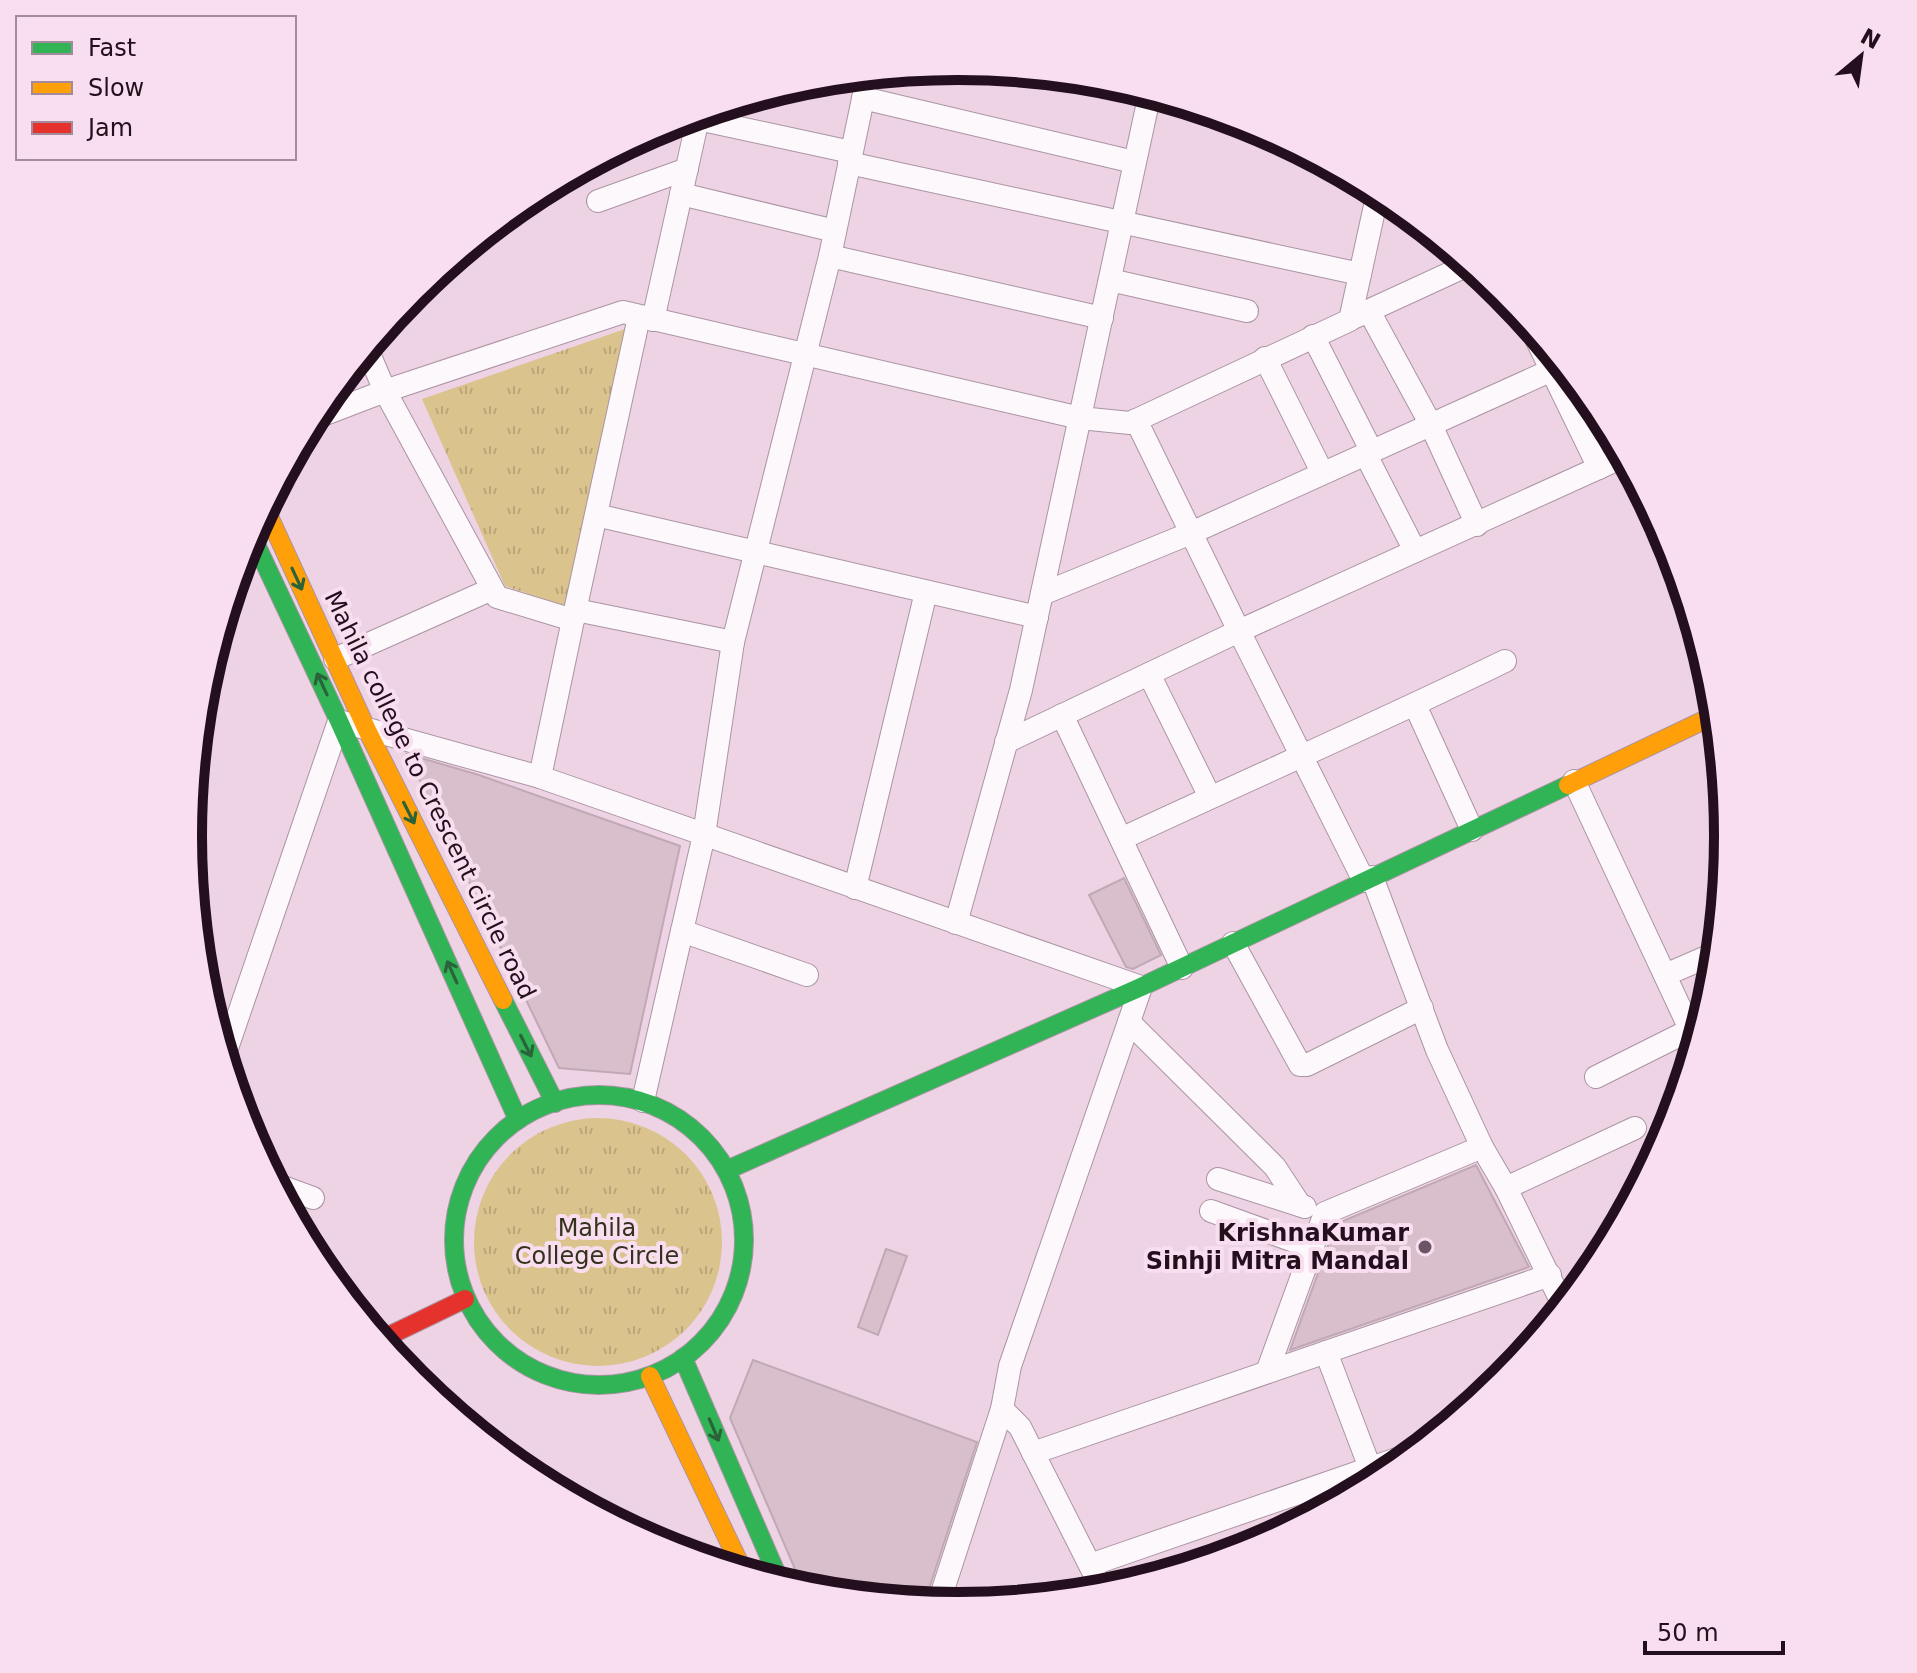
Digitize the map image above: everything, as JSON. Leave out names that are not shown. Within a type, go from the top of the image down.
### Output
[{"type":"main road","name":"Mahila college to Crescent circle road","points":[[271,522],[367,730],[555,1103]]},
{"type":"main road","name":"Mahila college to Crescent circle road","points":[[259,550],[518,1120]]},
{"type":"main road","points":[[727,1170],[1141,987],[1706,719]]},
{"type":"main road","points":[[594,1094],[643,1101],[677,1116],[705,1140],[727,1170],[743,1214],[745,1261],[731,1306],[703,1344],[665,1371],[620,1385],[573,1384],[528,1368],[491,1339],[465,1299],[453,1254],[456,1207],[474,1164],[505,1128],[518,1120],[545,1104],[594,1094]]},
{"type":"main road","points":[[390,1335],[465,1299]]},
{"type":"main road","points":[[683,1358],[775,1570]]},
{"type":"main road","points":[[650,1376],[738,1560]]},
{"type":"street","points":[[643,1101],[704,835],[733,642],[830,256],[866,86]]},
{"type":"street","points":[[863,98],[1134,162]]},
{"type":"street","points":[[956,923],[1006,742],[1039,606],[1147,104]]},
{"type":"street","points":[[714,120],[850,157],[1121,222],[1360,274]]},
{"type":"street","points":[[540,777],[596,515],[696,128]]},
{"type":"street","points":[[598,201],[687,169]]},
{"type":"street","points":[[681,194],[835,231]]},
{"type":"street","points":[[1375,205],[1360,274],[1359,315],[1430,423],[1477,525]]},
{"type":"street","points":[[830,256],[1102,318]]},
{"type":"street","points":[[333,411],[623,312],[1080,418],[1130,423],[1458,269]]},
{"type":"street","points":[[1110,280],[1247,311]]},
{"type":"street","points":[[1313,336],[1415,551]]},
{"type":"street","points":[[1265,358],[1322,472]]},
{"type":"street","points":[[372,360],[385,391],[497,597],[574,615],[733,642]]},
{"type":"street","points":[[596,515],[926,592],[1039,606],[1322,472],[1554,370]]},
{"type":"street","points":[[1564,383],[1599,468]]},
{"type":"street","points":[[1136,420],[1301,755],[1368,879],[1437,1050],[1482,1147],[1506,1188],[1559,1296]]},
{"type":"street","points":[[1006,742],[1239,631],[1615,460]]},
{"type":"street","points":[[335,659],[492,589]]},
{"type":"street","points":[[855,888],[926,592]]},
{"type":"street","points":[[1121,839],[1505,661]]},
{"type":"street","points":[[1149,674],[1210,797]]},
{"type":"street","points":[[1415,705],[1472,830]]},
{"type":"street","points":[[1062,715],[1182,968]]},
{"type":"street","points":[[230,1039],[339,721],[540,777],[1141,987],[1010,1366],[1002,1409],[942,1592]]},
{"type":"street","points":[[1574,781],[1690,1028]]},
{"type":"street","points":[[682,931],[807,975]]},
{"type":"street","points":[[1233,943],[1300,1065],[1307,1065],[1422,1008]]},
{"type":"street","points":[[1665,975],[1705,958]]},
{"type":"street","points":[[1129,1022],[1275,1167],[1300,1205]]},
{"type":"street","points":[[1596,1077],[1687,1040]]},
{"type":"street","points":[[1506,1188],[1635,1128]]},
{"type":"street","points":[[1218,1179],[1325,1213],[1482,1147]]},
{"type":"street","points":[[290,1189],[313,1198]]},
{"type":"street","points":[[1211,1211],[1313,1248]]},
{"type":"street","points":[[1267,1372],[1325,1213]]},
{"type":"street","points":[[1033,1453],[1550,1275]]},
{"type":"street","points":[[1326,1352],[1370,1468]]},
{"type":"street","points":[[1002,1409],[1020,1427],[1097,1580]]},
{"type":"street","points":[[1090,1565],[1382,1464]]},
{"type":"green space","points":[[625,329],[567,607],[505,586],[422,399]]},
{"type":"green space","name":"Mahila College Circle","points":[[598,1118],[622,1120],[646,1127],[686,1154],[713,1194],[720,1218],[720,1266],[713,1290],[686,1330],[646,1357],[622,1364],[598,1366],[574,1364],[550,1357],[510,1330],[483,1290],[476,1266],[474,1242],[476,1218],[483,1194],[510,1154],[550,1127],[574,1120]]},
{"type":"building","points":[[407,754],[479,775],[680,846],[630,1074],[559,1068]]},
{"type":"building","points":[[1124,878],[1161,955],[1133,969],[1126,967],[1089,895]]},
{"type":"building","name":"KrishnaKumar Sinhji Mitra Mandal","points":[[1476,1165],[1529,1267],[1290,1350],[1336,1224]]},
{"type":"building","points":[[886,1249],[907,1256],[878,1335],[858,1327]]},
{"type":"building","points":[[753,1360],[977,1442],[928,1592],[860,1587],[798,1575],[730,1418]]},
{"type":"traffic: fast","points":[[259,550],[518,1120]]},
{"type":"traffic: fast","points":[[727,1170],[1141,987],[1568,785]]},
{"type":"traffic: fast","points":[[503,1000],[555,1103]]},
{"type":"traffic: fast","points":[[599,1095],[627,1098],[655,1106],[680,1119],[702,1137],[720,1159],[733,1184],[741,1212],[744,1240],[741,1268],[733,1296],[720,1321],[702,1343],[680,1361],[655,1374],[627,1382],[599,1385],[571,1382],[543,1374],[518,1361],[496,1343],[478,1321],[465,1296],[457,1268],[454,1240],[457,1212],[465,1184],[478,1159],[496,1137],[518,1119],[543,1106],[571,1098],[599,1095]]},
{"type":"traffic: fast","points":[[683,1358],[775,1570]]},
{"type":"traffic: slow","points":[[271,522],[367,730],[503,1000]]},
{"type":"traffic: slow","points":[[1568,785],[1706,719]]},
{"type":"traffic: slow","points":[[650,1376],[738,1560]]},
{"type":"traffic: jam","points":[[390,1335],[465,1299]]},
{"type":"place","name":"KrishnaKumar Sinhji Mitra Mandal","points":[[1425,1247]]}]
